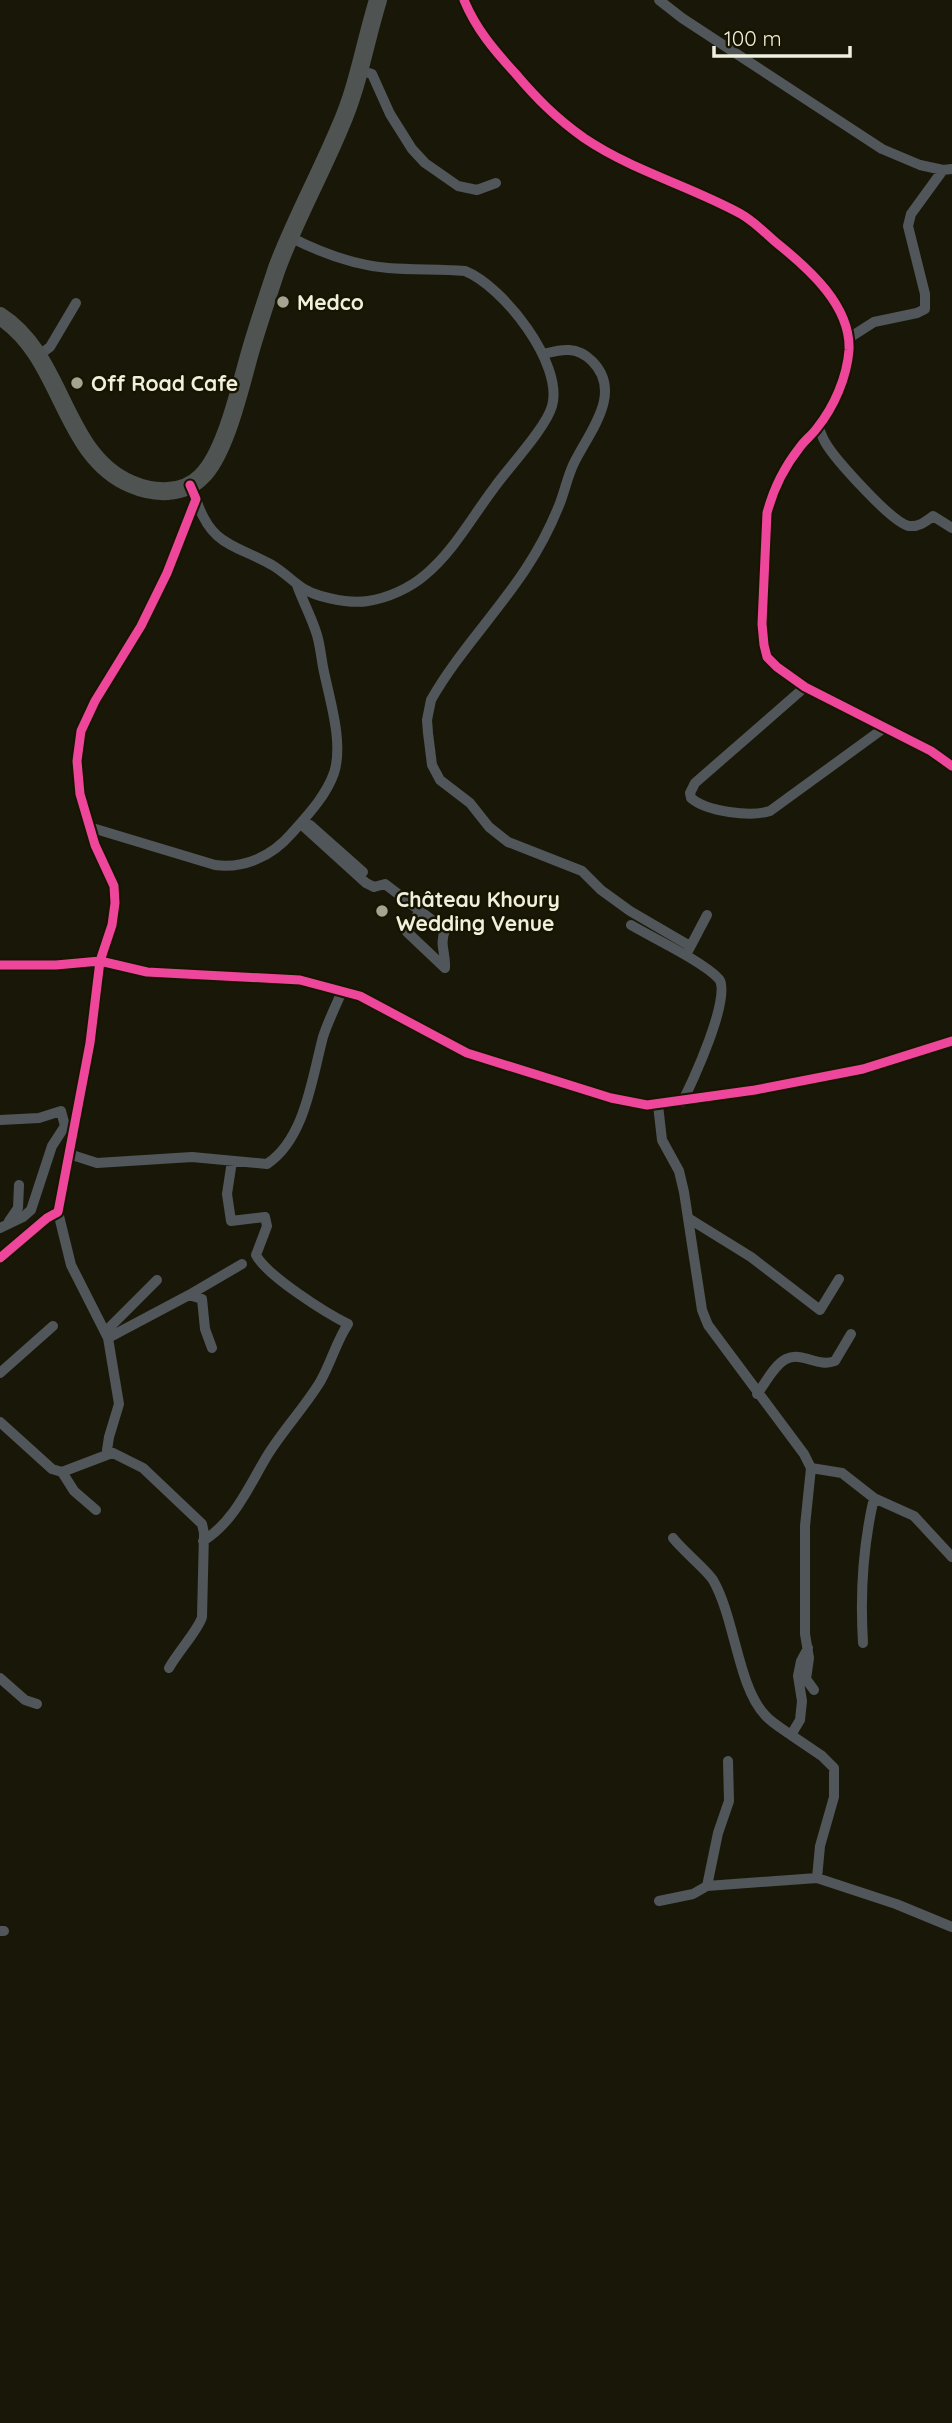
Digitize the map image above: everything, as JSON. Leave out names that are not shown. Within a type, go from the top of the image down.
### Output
[{"type":"highway","points":[[0,316],[21,332],[39,355],[78,432],[107,468],[130,484],[145,489],[193,492],[219,449],[289,237],[341,127],[378,0]]},
{"type":"street","points":[[464,0],[484,38],[537,100],[557,118],[595,145],[630,164],[712,200],[756,224],[819,280],[839,312],[849,338],[848,362],[835,397],[818,427],[799,448],[783,474],[767,513],[762,624],[767,657],[805,687],[932,751],[952,766]]},
{"type":"street","points":[[659,0],[682,18],[882,149],[907,162],[948,170],[911,214],[908,226],[925,293],[925,309],[880,320],[849,338]]},
{"type":"street","points":[[359,70],[372,74],[390,114],[412,149],[425,163],[458,187],[477,190],[496,183]]},
{"type":"street","points":[[193,492],[202,519],[220,539],[284,572],[298,585],[321,596],[344,601],[368,601],[406,588],[430,571],[450,549],[552,407],[553,387],[543,354],[512,307],[475,275],[456,270],[387,268],[354,262],[325,255],[289,237]]},
{"type":"street","points":[[39,355],[50,347],[76,303]]},
{"type":"street","points":[[543,354],[564,349],[574,349],[583,354],[603,375],[604,402],[592,433],[575,462],[556,512],[526,569],[431,700],[428,720],[432,765],[440,780],[470,803],[500,837],[521,849],[582,871],[601,890],[688,951],[719,979],[722,992],[716,1019],[694,1080],[682,1101]]},
{"type":"street","points":[[818,427],[834,454],[900,523],[914,526],[933,516],[952,528]]},
{"type":"street","points":[[169,1668],[178,1650],[200,1624],[203,1610],[202,1524],[144,1468],[109,1452],[107,1445],[119,1404],[106,1335],[71,1265],[58,1212],[69,1154],[70,1125],[90,1043],[100,961],[112,925],[115,895],[114,886],[95,845],[82,805],[77,761],[81,731],[167,573],[193,492]]},
{"type":"street","points":[[89,827],[229,867],[260,858],[285,841],[314,809],[334,774],[336,736],[332,702],[317,636],[298,585]]},
{"type":"street","points":[[805,687],[695,783],[690,793],[695,802],[712,808],[756,815],[770,811],[884,728]]},
{"type":"street","points":[[314,809],[310,826],[363,872]]},
{"type":"street","points":[[301,824],[366,883],[374,887],[385,884],[445,930],[440,943],[445,958],[444,968],[407,932],[419,912]]},
{"type":"street","points":[[688,951],[707,915]]},
{"type":"street","points":[[631,925],[688,951]]},
{"type":"street","points":[[0,965],[56,965],[100,961],[147,972],[300,979],[360,996],[467,1054],[636,1104],[658,1105],[863,1069],[952,1041]]},
{"type":"street","points":[[69,1154],[97,1163],[167,1157],[267,1164],[288,1144],[297,1129],[324,1033],[342,991]]},
{"type":"street","points":[[658,1105],[662,1140],[679,1171],[705,1318],[715,1337],[804,1454],[811,1468],[805,1527],[805,1612],[809,1660],[806,1679],[814,1689]]},
{"type":"street","points":[[0,1120],[39,1118],[61,1111],[70,1125]]},
{"type":"street","points":[[5,1226],[31,1210],[52,1146],[70,1125]]},
{"type":"street","points":[[203,1541],[219,1531],[253,1482],[277,1440],[300,1412],[319,1382],[348,1324],[332,1317],[270,1273],[257,1259],[256,1255],[267,1226],[265,1217],[231,1221],[227,1194],[232,1161]]},
{"type":"street","points":[[5,1226],[19,1208],[19,1185]]},
{"type":"street","points":[[0,1258],[47,1218],[58,1212]]},
{"type":"street","points":[[688,1218],[751,1257],[820,1310],[839,1279]]},
{"type":"street","points":[[106,1335],[189,1295],[242,1264]]},
{"type":"street","points":[[106,1335],[157,1279]]},
{"type":"street","points":[[189,1295],[202,1299],[205,1329],[212,1348]]},
{"type":"street","points":[[0,1373],[52,1326]]},
{"type":"street","points":[[757,1394],[785,1360],[795,1357],[822,1364],[835,1361],[851,1334]]},
{"type":"street","points":[[0,1422],[52,1469],[62,1472],[112,1453]]},
{"type":"street","points":[[811,1468],[842,1473],[874,1498],[914,1516],[952,1557]]},
{"type":"street","points":[[62,1472],[74,1491],[96,1510]]},
{"type":"street","points":[[863,1643],[862,1584],[874,1498]]},
{"type":"street","points":[[673,1538],[684,1553],[712,1577],[731,1624],[747,1683],[764,1715],[822,1756],[834,1768],[834,1797],[820,1846],[817,1878]]},
{"type":"street","points":[[791,1735],[800,1720],[802,1701],[798,1676],[801,1661],[808,1648]]},
{"type":"street","points":[[0,1678],[25,1700],[37,1704]]},
{"type":"street","points":[[707,1886],[718,1833],[729,1801],[728,1761]]},
{"type":"street","points":[[659,1901],[693,1894],[707,1886],[817,1878],[896,1904],[952,1927]]},
{"type":"cycle path","points":[[464,0],[480,30],[493,47],[531,91],[564,123],[622,160],[746,217],[815,277],[836,304],[848,334],[848,360],[842,381],[823,420],[785,470],[767,513],[762,624],[767,657],[805,687],[931,751],[952,766]]},
{"type":"cycle path","points":[[0,1258],[47,1218],[58,1212],[90,1043],[100,961],[112,925],[114,886],[95,845],[80,794],[77,761],[81,731],[95,701],[141,626],[167,573],[196,499],[190,485]]},
{"type":"cycle path","points":[[0,965],[56,965],[100,961],[147,972],[300,980],[360,996],[467,1053],[611,1098],[647,1105],[755,1090],[863,1069],[952,1041]]},
{"type":"place","name":"Medco","points":[[283,302]]},
{"type":"place","name":"Off Road Cafe","points":[[77,383]]},
{"type":"place","name":"Château Khoury Wedding Venue","points":[[382,911]]}]
